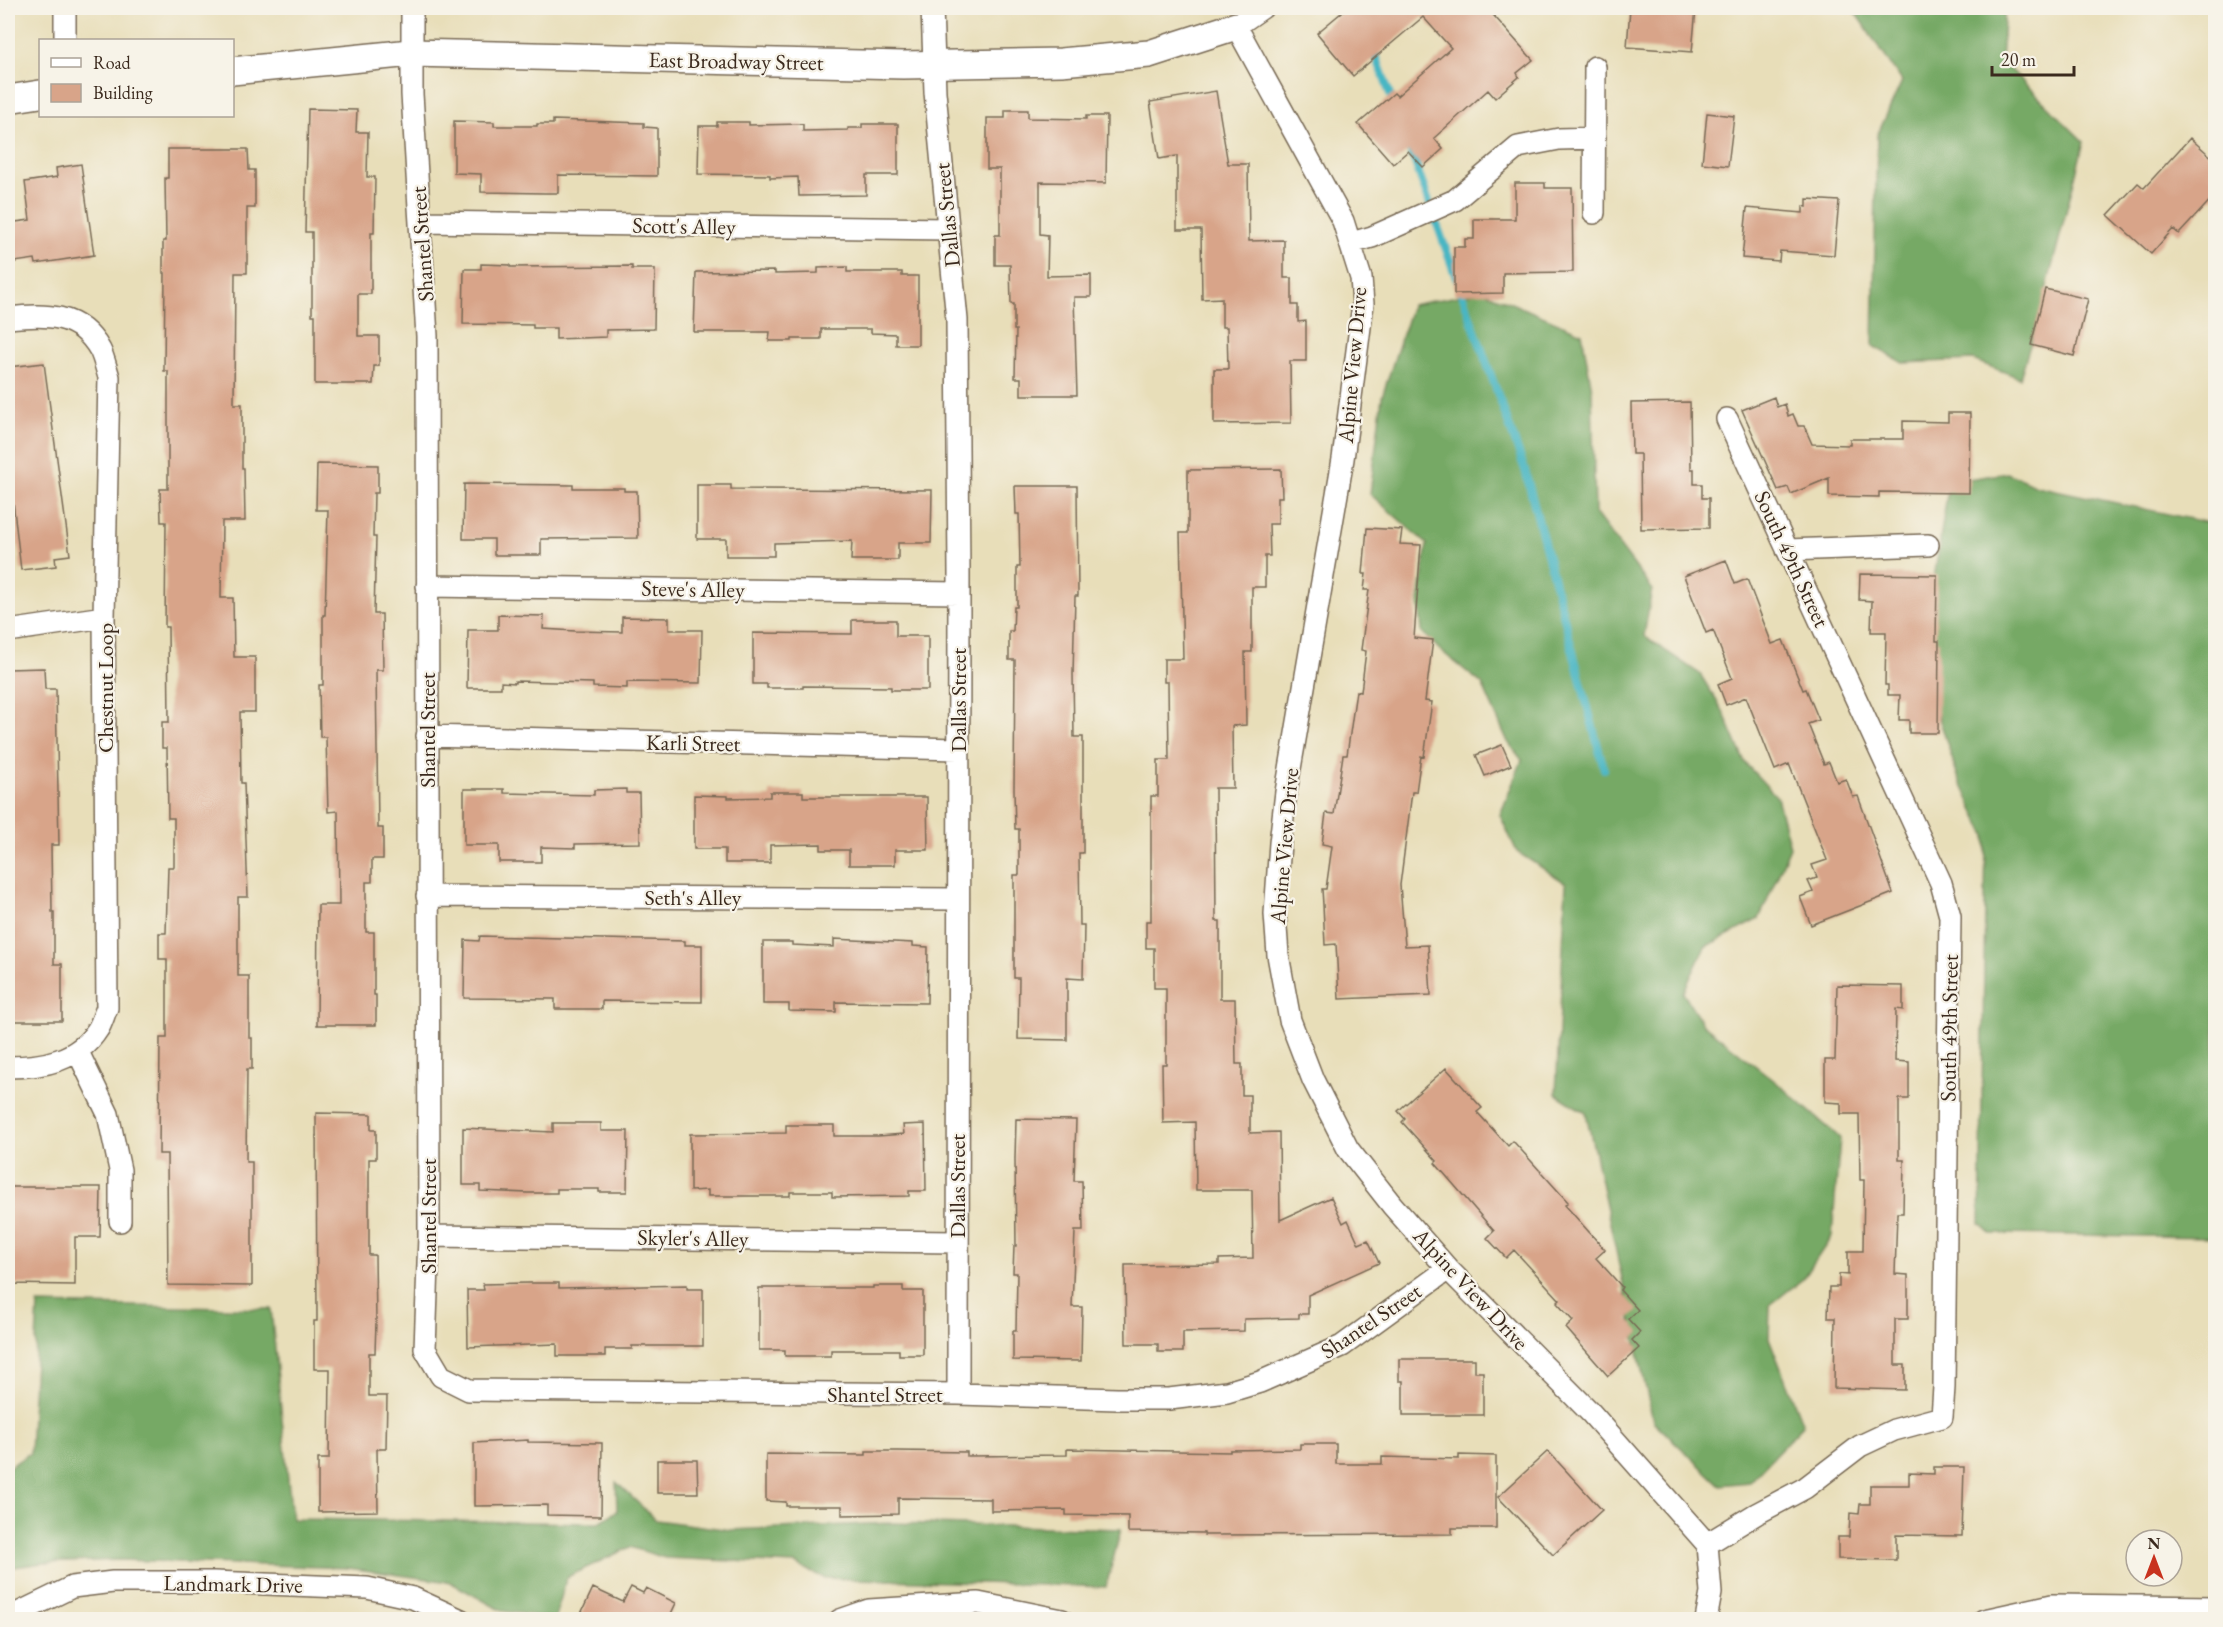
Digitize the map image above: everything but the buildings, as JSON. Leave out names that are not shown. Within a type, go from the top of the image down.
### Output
[{"type":"street","points":[[65,8],[65,39]]},
{"type":"street","name":"Shantel Street","points":[[412,8],[411,53],[428,336],[429,1236],[425,1349],[441,1377],[469,1390],[958,1394],[1148,1399],[1227,1392],[1269,1379],[1342,1346],[1448,1269]]},
{"type":"street","name":"Dallas Street","points":[[932,8],[935,99],[957,320],[958,1394]]},
{"type":"street","points":[[1236,26],[1262,8]]},
{"type":"street","name":"East Broadway Street","points":[[234,71],[411,53],[934,65],[1061,62],[1149,54],[1236,26]]},
{"type":"street","name":"Alpine View Drive","points":[[1236,26],[1343,221],[1361,278],[1363,304],[1343,459],[1285,802],[1275,914],[1278,955],[1290,1020],[1313,1080],[1348,1149],[1392,1205],[1448,1269],[1591,1413],[1707,1544]]},
{"type":"street","points":[[1594,213],[1595,67]]},
{"type":"street","points":[[8,99],[39,94]]},
{"type":"street","points":[[1351,243],[1372,237],[1455,200],[1518,147],[1558,139],[1595,138]]},
{"type":"street","name":"Scott's Alley","points":[[420,222],[948,229]]},
{"type":"street","name":"Chestnut Loop","points":[[8,318],[41,314],[61,318],[85,330],[100,350],[109,377],[104,617],[107,1008],[98,1029],[78,1052],[52,1064],[8,1067]]},
{"type":"street","name":"South 49th Street","points":[[1707,1544],[1805,1488],[1860,1446],[1894,1430],[1942,1417],[1944,1387],[1950,916],[1941,883],[1728,419]]},
{"type":"street","points":[[1787,550],[1928,546]]},
{"type":"street","name":"Steve's Alley","points":[[428,586],[959,593]]},
{"type":"street","points":[[8,631],[104,617]]},
{"type":"street","name":"Karli Street","points":[[428,736],[958,749]]},
{"type":"street","name":"Seth's Alley","points":[[428,896],[958,899]]},
{"type":"street","points":[[78,1052],[108,1114],[120,1170],[120,1221]]},
{"type":"street","name":"Skyler's Alley","points":[[429,1236],[957,1242]]},
{"type":"street","points":[[1706,1620],[1711,1593],[1707,1544]]},
{"type":"street","name":"Landmark Drive","points":[[8,1618],[72,1587],[112,1582],[214,1582],[367,1588],[413,1598],[456,1616],[460,1620]]},
{"type":"street","points":[[840,1620],[869,1610],[978,1603],[1062,1620]]},
{"type":"street","points":[[1984,1620],[2052,1605],[2216,1607]]},
{"type":"green space","points":[[1852,8],[2005,8],[2001,60],[2084,142],[2042,306],[2020,378],[1973,360],[1903,363],[1873,346],[1877,136],[1902,81]]},
{"type":"green space","points":[[1483,291],[1582,333],[1592,390],[1595,513],[1652,589],[1644,636],[1700,674],[1723,711],[1745,763],[1777,797],[1790,847],[1759,919],[1705,947],[1683,993],[1703,1024],[1776,1082],[1840,1138],[1832,1236],[1804,1278],[1770,1305],[1769,1338],[1803,1425],[1749,1482],[1720,1485],[1653,1421],[1586,1113],[1556,1094],[1566,883],[1517,852],[1500,815],[1522,760],[1508,742],[1482,684],[1440,650],[1422,632],[1419,601],[1427,544],[1370,494],[1382,397],[1412,305]]},
{"type":"green space","points":[[2007,473],[2037,486],[2215,524],[2215,1237],[1991,1234],[1980,1224],[1986,836],[1958,777],[1921,662],[1949,482]]},
{"type":"green space","points":[[38,1304],[271,1309],[292,1519],[598,1523],[617,1511],[616,1482],[656,1520],[731,1530],[891,1523],[1121,1529],[1106,1587],[824,1578],[795,1564],[665,1558],[630,1547],[567,1577],[555,1618],[502,1611],[450,1582],[348,1568],[121,1560],[43,1563],[8,1568],[8,1468],[30,1453]]},
{"type":"waterway","points":[[1373,47],[1394,106]]},
{"type":"waterway","points":[[1409,146],[1525,470],[1604,769]]}]
